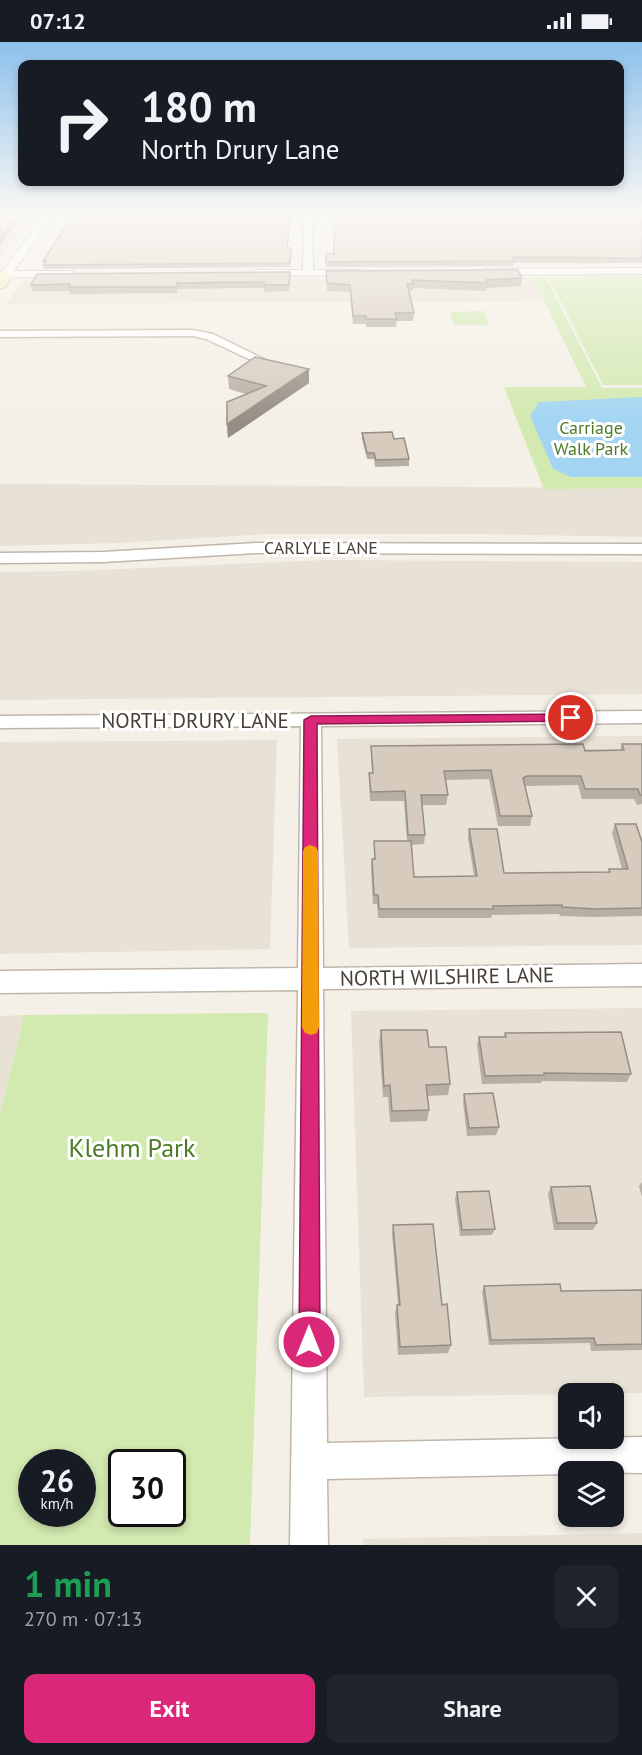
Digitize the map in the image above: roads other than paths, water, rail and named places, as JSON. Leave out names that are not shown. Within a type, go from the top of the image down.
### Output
[{"type":"street","points":[[0,334],[193,333],[209,336],[270,365]]},
{"type":"street","name":"CARLYLE LANE","points":[[0,558],[103,557],[256,548],[642,549]]},
{"type":"street","name":"NORTH DRURY LANE","points":[[0,722],[642,717]]},
{"type":"street","points":[[309,1545],[311,720]]},
{"type":"street","name":"NORTH WILSHIRE LANE","points":[[0,982],[642,975]]},
{"type":"street","points":[[309,1461],[642,1455]]},
{"type":"water","points":[[642,397],[642,477],[571,477],[553,469],[530,416],[539,402]]},
{"type":"park label","name":"Carriage Walk Park","points":[[591,438]]},
{"type":"park label","name":"Klehm Park","points":[[132,1148]]}]
